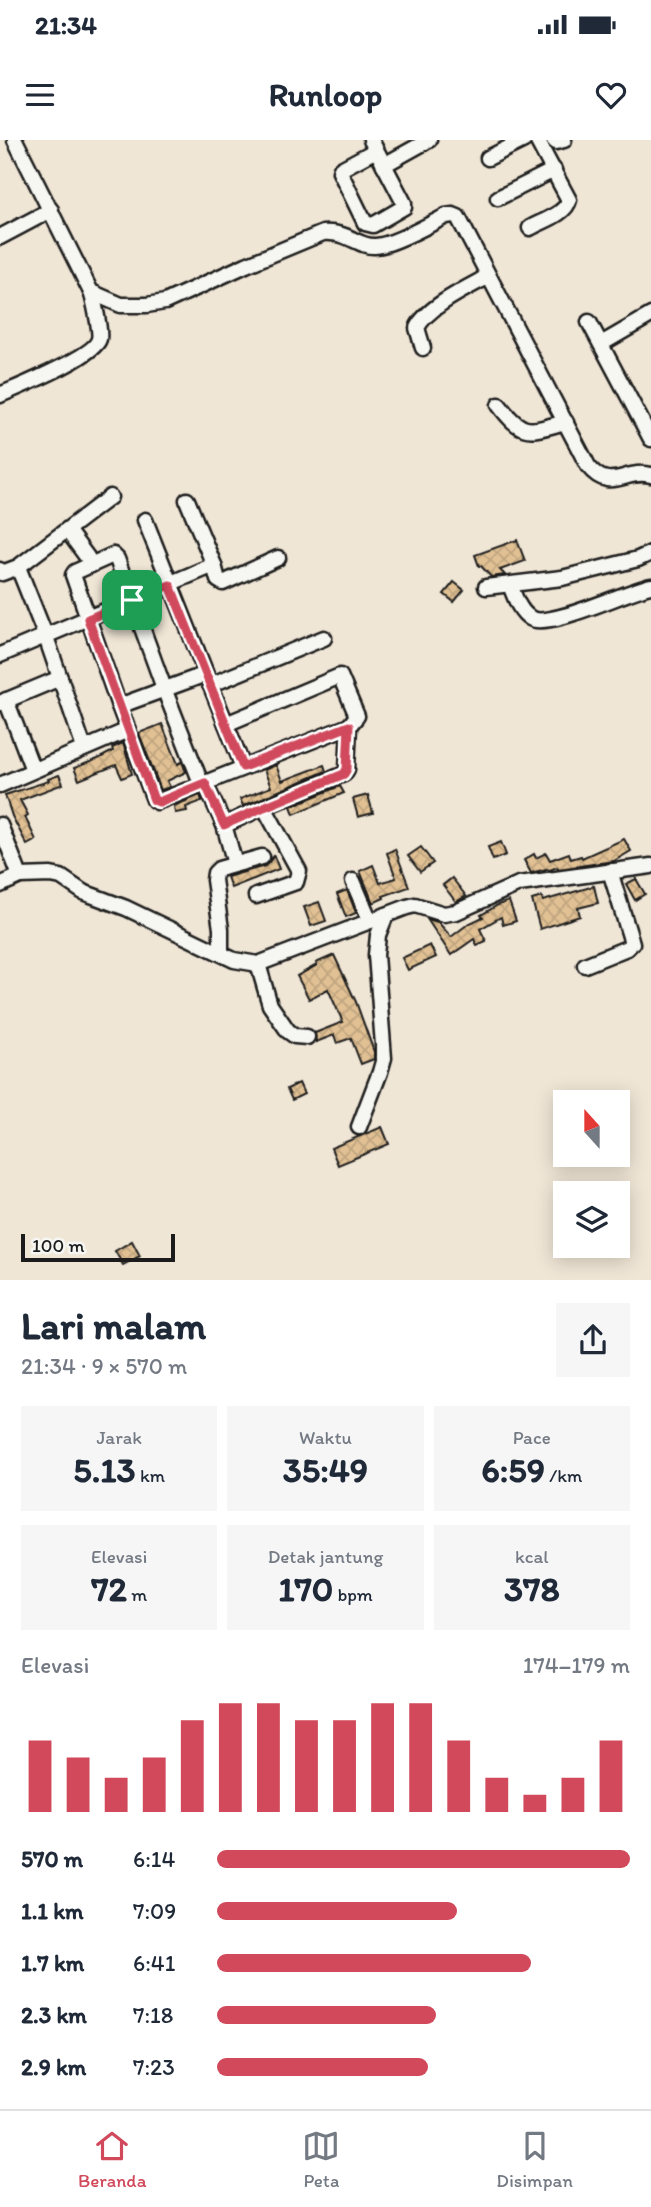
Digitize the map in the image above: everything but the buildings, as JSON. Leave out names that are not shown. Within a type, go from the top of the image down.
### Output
[{"type":"street","points":[[0,395],[65,365],[96,346],[100,338],[91,292],[15,140]]},
{"type":"street","points":[[384,165],[429,140]]},
{"type":"street","points":[[488,159],[522,140]]},
{"type":"street","points":[[530,228],[568,206],[569,200],[537,140]]},
{"type":"street","points":[[554,140],[564,140]]},
{"type":"street","points":[[374,145],[404,207],[373,225],[368,225],[340,172],[374,145]]},
{"type":"street","points":[[498,198],[554,170]]},
{"type":"street","points":[[0,237],[51,210]]},
{"type":"street","points":[[91,292],[121,305],[165,302],[309,237],[337,232],[374,246],[390,242],[453,215],[461,222],[487,277],[596,477],[608,480],[650,473]]},
{"type":"street","points":[[423,348],[417,328],[424,318],[487,277]]},
{"type":"street","points":[[601,344],[651,315]]},
{"type":"street","points":[[589,322],[651,439]]},
{"type":"street","points":[[499,405],[519,427],[530,431],[566,422]]},
{"type":"street","points":[[0,570],[2,573],[18,567],[110,497]]},
{"type":"street","points":[[187,500],[218,580],[223,583],[278,558]]},
{"type":"street","points":[[145,520],[243,767]]},
{"type":"street","points":[[67,530],[91,565]]},
{"type":"street","points":[[486,587],[562,578],[638,559],[651,553]]},
{"type":"street","points":[[226,724],[340,676],[358,716],[349,726],[243,767],[203,783],[159,802],[156,801],[73,575],[115,556],[165,691],[203,783],[224,825],[235,864]]},
{"type":"street","points":[[0,655],[214,565]]},
{"type":"street","points":[[18,567],[85,748]]},
{"type":"street","points":[[510,585],[519,607],[530,618],[540,621],[651,586]]},
{"type":"street","points":[[119,706],[208,680],[324,638]]},
{"type":"street","points":[[33,770],[3,701],[60,678]]},
{"type":"street","points":[[224,825],[344,774],[347,769],[349,726]]},
{"type":"street","points":[[0,785],[128,730]]},
{"type":"street","points":[[256,897],[296,882],[299,871],[264,807]]},
{"type":"street","points":[[0,827],[20,876]]},
{"type":"street","points":[[221,953],[215,873],[219,869],[262,857]]},
{"type":"street","points":[[0,886],[20,876],[61,877],[83,892],[126,908],[234,960],[258,964],[415,905],[436,912],[456,912],[519,884],[651,866]]},
{"type":"street","points":[[585,965],[627,948],[632,943],[610,871]]},
{"type":"street","points":[[353,881],[370,921]]},
{"type":"street","points":[[359,1127],[384,1058],[376,956],[378,935],[386,915]]},
{"type":"street","points":[[258,964],[270,1005],[288,1031],[295,1036],[307,1037]]},
{"type":"route","points":[[170,585],[243,767],[349,726],[346,772],[224,825],[205,783],[156,801],[88,619],[132,600],[170,585]]}]
